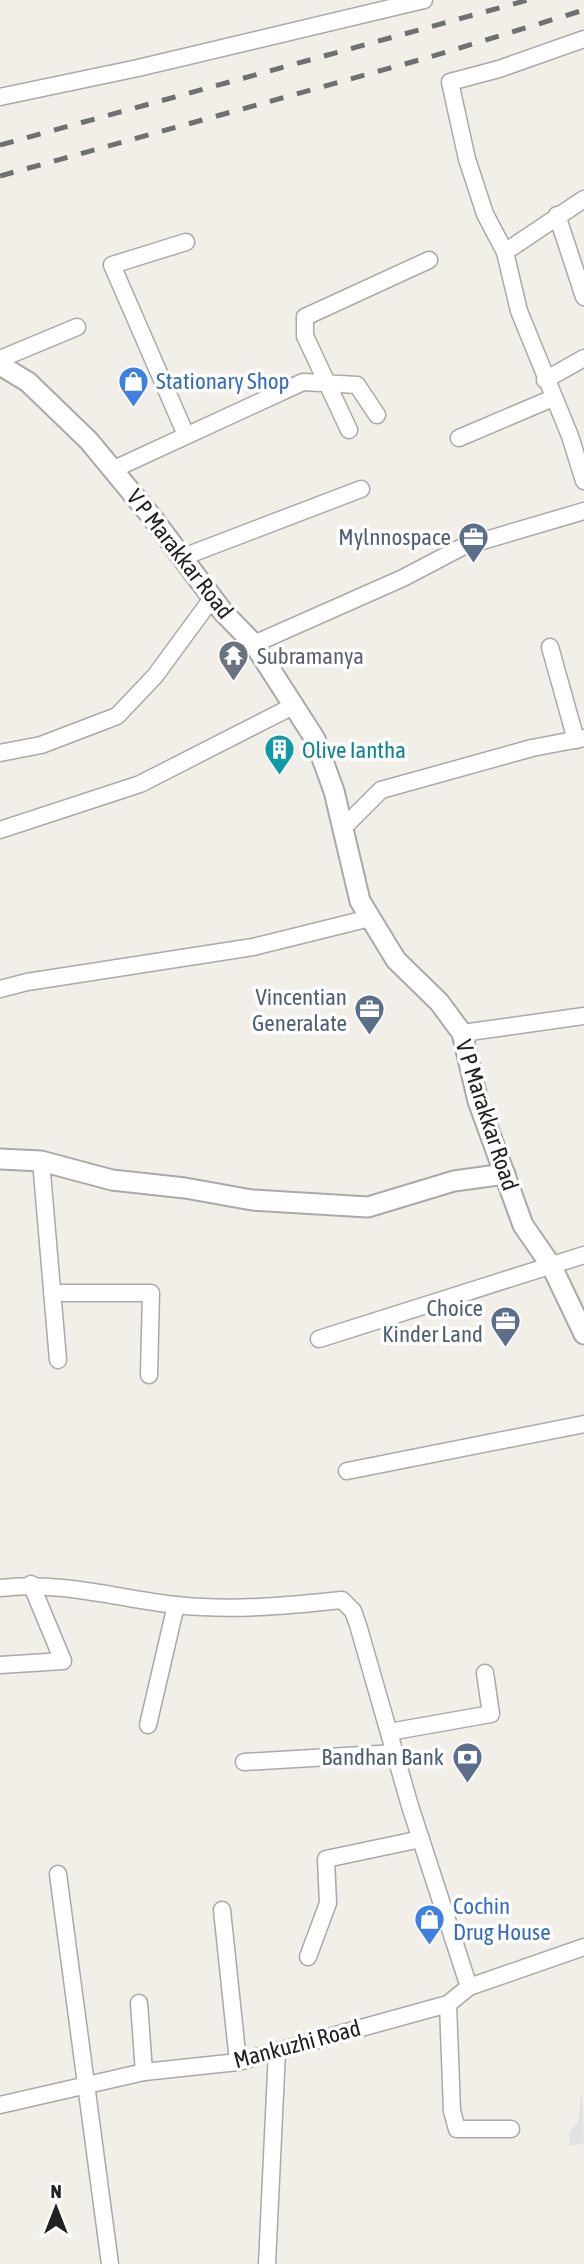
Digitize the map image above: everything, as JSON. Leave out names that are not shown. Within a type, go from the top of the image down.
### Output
[{"type":"street","points":[[0,97],[138,68],[424,0]]},
{"type":"street","points":[[584,39],[499,69],[450,82],[467,159],[485,214],[505,252],[519,311],[570,436],[584,481]]},
{"type":"street","points":[[505,252],[584,199]]},
{"type":"street","points":[[558,215],[584,297]]},
{"type":"street","points":[[186,242],[112,265],[186,435]]},
{"type":"street","points":[[349,430],[305,336],[305,317],[429,260]]},
{"type":"street","points":[[0,359],[77,327]]},
{"type":"street","points":[[545,380],[584,358]]},
{"type":"street","name":"V P Marakkar Road","points":[[0,365],[28,382],[89,441],[213,597],[254,644],[314,739],[334,791],[360,901],[396,960],[439,1002],[462,1033],[478,1101],[523,1225],[552,1267],[584,1334]]},
{"type":"street","points":[[113,470],[303,382],[326,381],[357,386],[377,415]]},
{"type":"street","points":[[459,438],[553,398]]},
{"type":"street","points":[[570,436],[584,427]]},
{"type":"street","points":[[183,557],[361,489]]},
{"type":"street","points":[[254,644],[462,547],[584,511]]},
{"type":"street","points":[[0,753],[41,745],[117,716],[155,676],[213,597]]},
{"type":"street","points":[[342,830],[381,790],[532,748],[580,739],[550,647]]},
{"type":"street","points":[[0,830],[140,784],[293,706]]},
{"type":"street","points":[[0,989],[27,982],[254,947],[370,918]]},
{"type":"street","points":[[462,1033],[584,1016]]},
{"type":"street","points":[[0,1159],[41,1161],[112,1181],[185,1188],[252,1200],[368,1207],[454,1181],[505,1174]]},
{"type":"street","points":[[41,1161],[58,1360]]},
{"type":"street","points":[[319,1339],[584,1255]]},
{"type":"street","points":[[52,1293],[151,1293],[149,1375]]},
{"type":"street","points":[[347,1471],[584,1424]]},
{"type":"street","points":[[0,1665],[63,1661],[31,1584]]},
{"type":"street","points":[[0,1588],[31,1584],[176,1605],[256,1610],[342,1600],[353,1611],[421,1839],[469,1987]]},
{"type":"street","points":[[148,1725],[176,1605]]},
{"type":"street","points":[[389,1732],[491,1713],[485,1673]]},
{"type":"street","points":[[244,1762],[395,1753]]},
{"type":"street","points":[[308,1957],[328,1903],[326,1859],[421,1839]]},
{"type":"street","points":[[58,1874],[110,2264]]},
{"type":"street","points":[[222,1910],[238,2062]]},
{"type":"street","name":"Mankuzhi Road","points":[[0,2105],[144,2072],[238,2062],[448,2004],[469,1987],[584,1947]]},
{"type":"street","points":[[139,2003],[144,2072]]},
{"type":"street","points":[[448,2004],[453,2111],[457,2130],[511,2129]]},
{"type":"street","points":[[267,2264],[277,2051]]},
{"type":"shaded area","points":[[582,2089],[584,2143],[570,2146],[569,2132],[578,2122]]},
{"type":"railway","points":[[0,145],[528,0]]},
{"type":"railway","points":[[0,176],[430,57],[584,10]]},
{"type":"place","name":"Stationary Shop","points":[[133,408]]},
{"type":"place","name":"Mylnnospace","points":[[474,564]]},
{"type":"place","name":"Subramanya","points":[[234,683]]},
{"type":"place","name":"Olive Iantha","points":[[279,777]]},
{"type":"place","name":"Vincentian Generalate","points":[[370,1037]]},
{"type":"place","name":"Choice Kinder Land","points":[[506,1348]]},
{"type":"place","name":"Bandhan Bank","points":[[467,1784]]},
{"type":"place","name":"Cochin Drug House","points":[[430,1946]]}]
